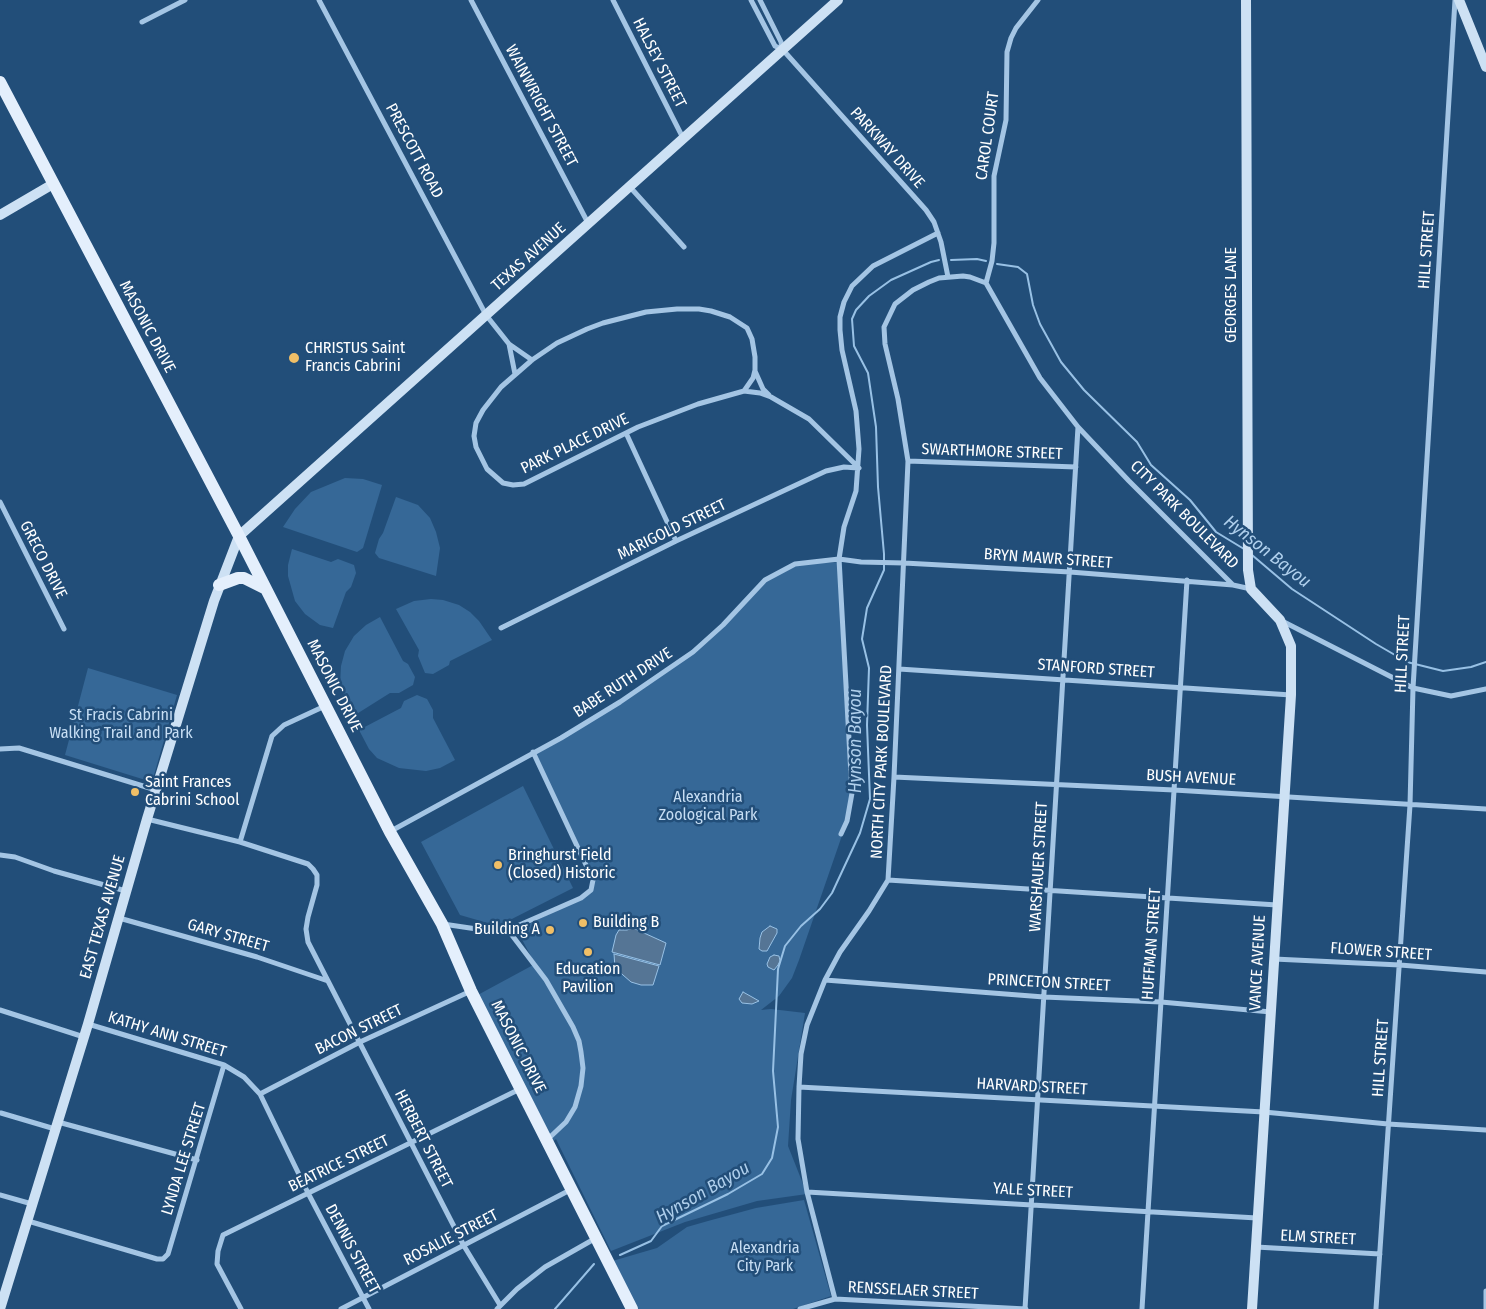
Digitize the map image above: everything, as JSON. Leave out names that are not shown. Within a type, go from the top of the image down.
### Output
[{"type":"main road","name":"MASONIC DRIVE","points":[[0,82],[239,536],[390,832],[442,924],[471,991],[632,1309]]},
{"type":"main road","points":[[219,585],[238,578],[244,578],[266,589]]},
{"type":"street","points":[[142,22],[185,0]]},
{"type":"street","name":"PRESCOTT ROAD","points":[[319,0],[486,315],[509,344]]},
{"type":"street","name":"WAINWRIGHT STREET","points":[[470,0],[588,223]]},
{"type":"street","name":"HALSEY STREET","points":[[612,0],[684,138]]},
{"type":"street","name":"PARKWAY DRIVE","points":[[751,0],[775,46],[782,50],[926,210],[934,222],[938,233],[948,276]]},
{"type":"street","name":"PARKWAY DRIVE","points":[[760,0],[781,42],[782,50]]},
{"type":"street","name":"TEXAS AVENUE","points":[[239,536],[838,0]]},
{"type":"street","name":"CAROL COURT","points":[[986,283],[994,243],[994,176],[1006,120],[1008,52],[1011,38],[1016,28],[1038,0]]},
{"type":"street","name":"GEORGES LANE","points":[[1246,0],[1248,570],[1251,589]]},
{"type":"street","name":"HILL STREET","points":[[1376,1309],[1410,805],[1413,688],[1455,0]]},
{"type":"street","points":[[1459,0],[1486,67]]},
{"type":"street","points":[[0,214],[53,184]]},
{"type":"street","points":[[630,187],[684,247]]},
{"type":"street","points":[[841,834],[847,821],[852,793],[839,559],[842,535],[856,491],[859,449],[856,411],[842,350],[840,330],[844,302],[852,286],[873,266],[938,233]]},
{"type":"street","name":"NORTH CITY PARK BOULEVARD","points":[[835,1299],[807,1192],[798,1139],[799,1087],[801,1054],[807,1025],[825,980],[840,952],[888,880],[908,462],[898,399],[885,344],[884,327],[900,299],[929,282],[948,276],[970,276],[986,283]]},
{"type":"street","name":"CITY PARK BOULEVARD","points":[[986,283],[1040,378],[1078,427],[1128,481],[1233,585],[1251,589]]},
{"type":"street","name":"PARK PLACE DRIVE","points":[[744,391],[753,378],[755,357],[752,339],[747,328],[730,317],[699,309],[646,312],[604,323],[557,343],[532,360],[501,387],[483,410],[476,423],[474,436],[476,447],[487,469],[503,482],[514,485],[524,484],[626,433],[675,412],[744,391],[760,393],[771,397],[809,419],[858,468]]},
{"type":"street","points":[[509,344],[532,360]]},
{"type":"street","points":[[509,344],[515,374]]},
{"type":"street","points":[[754,370],[763,389],[771,397]]},
{"type":"street","name":"WARSHAUER STREET","points":[[1026,1309],[1078,427]]},
{"type":"street","points":[[626,433],[676,541]]},
{"type":"street","name":"SWARTHMORE STREET","points":[[908,462],[1076,467]]},
{"type":"street","name":"MARIGOLD STREET","points":[[501,628],[676,541],[826,471],[844,467],[858,468]]},
{"type":"street","name":"GRECO DRIVE","points":[[0,502],[64,629]]},
{"type":"street","name":"EAST TEXAS AVENUE","points":[[0,1309],[88,1024],[147,819],[219,585],[239,536]]},
{"type":"street","name":"BABE RUTH DRIVE","points":[[390,832],[561,738],[620,702],[693,652],[723,625],[755,590],[777,573],[795,564],[839,559],[861,562]]},
{"type":"street","name":"BRYN MAWR STREET","points":[[861,562],[1070,572],[1233,585]]},
{"type":"street","name":"HUFFMAN STREET","points":[[1142,1309],[1187,580]]},
{"type":"street","points":[[1251,589],[1280,620],[1413,688],[1451,696],[1486,689]]},
{"type":"street","name":"VANCE AVENUE","points":[[1252,1309],[1291,695],[1291,646],[1280,620]]},
{"type":"street","name":"STANFORD STREET","points":[[899,669],[1291,695]]},
{"type":"street","points":[[147,819],[240,842],[272,736],[284,726],[326,706]]},
{"type":"street","points":[[0,749],[19,748],[156,790]]},
{"type":"street","points":[[442,924],[497,932],[508,930],[581,898],[591,890],[593,880],[533,752]]},
{"type":"street","name":"BUSH AVENUE","points":[[894,777],[1174,790],[1486,809]]},
{"type":"street","name":"HERBERT STREET","points":[[240,842],[308,864],[313,869],[318,885],[308,917],[308,942],[464,1246],[499,1307]]},
{"type":"street","points":[[0,855],[15,857],[54,871],[126,891]]},
{"type":"street","points":[[888,880],[1277,905]]},
{"type":"street","name":"GARY STREET","points":[[118,918],[257,957],[329,981]]},
{"type":"street","points":[[508,930],[546,980],[573,1027],[581,1052],[583,1068],[581,1086],[575,1107],[566,1122],[547,1140]]},
{"type":"street","name":"FLOWER STREET","points":[[1274,959],[1400,965],[1486,972]]},
{"type":"street","name":"PRINCETON STREET","points":[[825,980],[1044,997],[1161,1002],[1271,1012]]},
{"type":"street","name":"BACON STREET","points":[[260,1094],[360,1042],[471,991]]},
{"type":"street","points":[[0,1010],[84,1037]]},
{"type":"street","name":"KATHY ANN STREET","points":[[88,1024],[224,1065],[244,1077],[260,1094]]},
{"type":"street","name":"LYNDA LEE STREET","points":[[27,1221],[157,1259],[163,1259],[168,1254],[224,1065]]},
{"type":"street","name":"HARVARD STREET","points":[[799,1087],[1154,1105],[1486,1130]]},
{"type":"street","name":"BEATRICE STREET","points":[[241,1309],[217,1264],[218,1251],[223,1235],[521,1089]]},
{"type":"street","name":"DENNIS STREET","points":[[260,1094],[308,1193],[369,1309]]},
{"type":"street","points":[[1,1113],[197,1160]]},
{"type":"street","name":"ROSALIE STREET","points":[[341,1309],[572,1189]]},
{"type":"street","name":"YALE STREET","points":[[807,1192],[1258,1218]]},
{"type":"street","points":[[0,1195],[32,1204]]},
{"type":"street","points":[[499,1307],[545,1266],[596,1238]]},
{"type":"street","name":"ELM STREET","points":[[1256,1247],[1380,1254]]},
{"type":"street","points":[[1486,1291],[1486,1309]]},
{"type":"street","name":"RENSSELAER STREET","points":[[803,1308],[835,1299],[1026,1309]]},
{"type":"green space","points":[[345,478],[363,479],[382,485],[363,548],[357,552],[283,527],[295,509],[311,492]]},
{"type":"green space","points":[[396,497],[418,505],[430,518],[440,548],[436,576],[379,558],[375,553]]},
{"type":"green space","points":[[292,549],[331,562],[338,559],[354,565],[356,573],[351,587],[346,592],[333,628],[320,625],[305,614],[295,601],[288,576],[288,565]]},
{"type":"green space","name":"Alexandria Zoological Park","points":[[842,562],[851,793],[847,821],[792,978],[779,996],[761,1010],[771,1009],[805,1013],[791,1100],[788,1146],[807,1194],[757,1201],[685,1222],[611,1251],[556,1139],[552,1142],[474,997],[535,964],[517,930],[582,898],[593,885],[533,753],[562,738],[693,653],[765,581],[795,564]]},
{"type":"green space","points":[[443,600],[459,605],[470,612],[479,621],[492,640],[450,661],[449,665],[433,674],[425,673],[418,656],[419,650],[396,609],[414,601]]},
{"type":"green space","points":[[380,617],[403,661],[408,664],[415,677],[413,685],[399,693],[390,693],[355,715],[348,705],[340,686],[341,666],[345,651],[354,636],[366,625]]},
{"type":"green space","name":"St Fracis Cabrini Walking Trail and Park","points":[[88,668],[177,695],[152,782],[65,755]]},
{"type":"green space","points":[[417,695],[427,699],[433,710],[433,718],[455,760],[440,768],[426,771],[399,768],[377,758],[369,749],[359,730],[401,708],[404,701]]},
{"type":"green space","name":"Bringhurst Field (Closed) Historic","points":[[523,786],[573,888],[498,926],[460,915],[421,842]]},
{"type":"green space","name":"Alexandria City Park","points":[[804,1200],[831,1296],[793,1309],[632,1309],[609,1262],[657,1248],[687,1227],[756,1208]]},
{"type":"shaded area","points":[[770,926],[777,929],[777,933],[767,951],[762,951],[759,949],[760,938],[762,932]]},
{"type":"shaded area","points":[[633,928],[666,943],[660,965],[612,952],[619,930]]},
{"type":"shaded area","points":[[614,954],[659,966],[653,985],[641,985],[631,982],[615,968]]},
{"type":"shaded area","points":[[774,955],[779,956],[780,961],[774,970],[768,967],[767,964],[770,957]]},
{"type":"shaded area","points":[[743,992],[759,1001],[752,1004],[742,1003],[739,999]]},
{"type":"waterway","name":"Hynson Bayou","points":[[951,260],[977,259],[986,261]]},
{"type":"waterway","name":"Hynson Bayou","points":[[620,1255],[651,1241],[662,1226],[728,1194],[762,1174],[772,1158],[778,1127],[773,1071],[778,969],[785,946],[801,926],[820,909],[832,893],[860,833],[870,799],[867,725],[869,668],[862,639],[867,608],[884,570],[884,554],[878,487],[876,427],[868,373],[854,346],[852,319],[856,310],[869,296],[891,280],[939,260]]},
{"type":"waterway","name":"Hynson Bayou","points":[[997,264],[1018,267],[1027,274],[1033,305],[1040,324],[1061,362],[1084,390],[1137,442],[1151,465],[1190,500],[1216,532],[1244,549]]},
{"type":"waterway","name":"Hynson Bayou","points":[[1252,555],[1292,589],[1407,662],[1443,671],[1471,667],[1486,662]]},
{"type":"waterway","name":"Hynson Bayou","points":[[555,1309],[594,1264]]},
{"type":"place","name":"CHRISTUS Saint Francis Cabrini","points":[[294,358]]},
{"type":"place","name":"Saint Frances Cabrini School","points":[[135,792]]},
{"type":"place","name":"Bringhurst Field (Closed) Historic","points":[[498,865]]},
{"type":"place","name":"Building B","points":[[583,923]]},
{"type":"place","name":"Building A","points":[[550,930]]},
{"type":"place","name":"Education Pavilion","points":[[588,952]]}]
